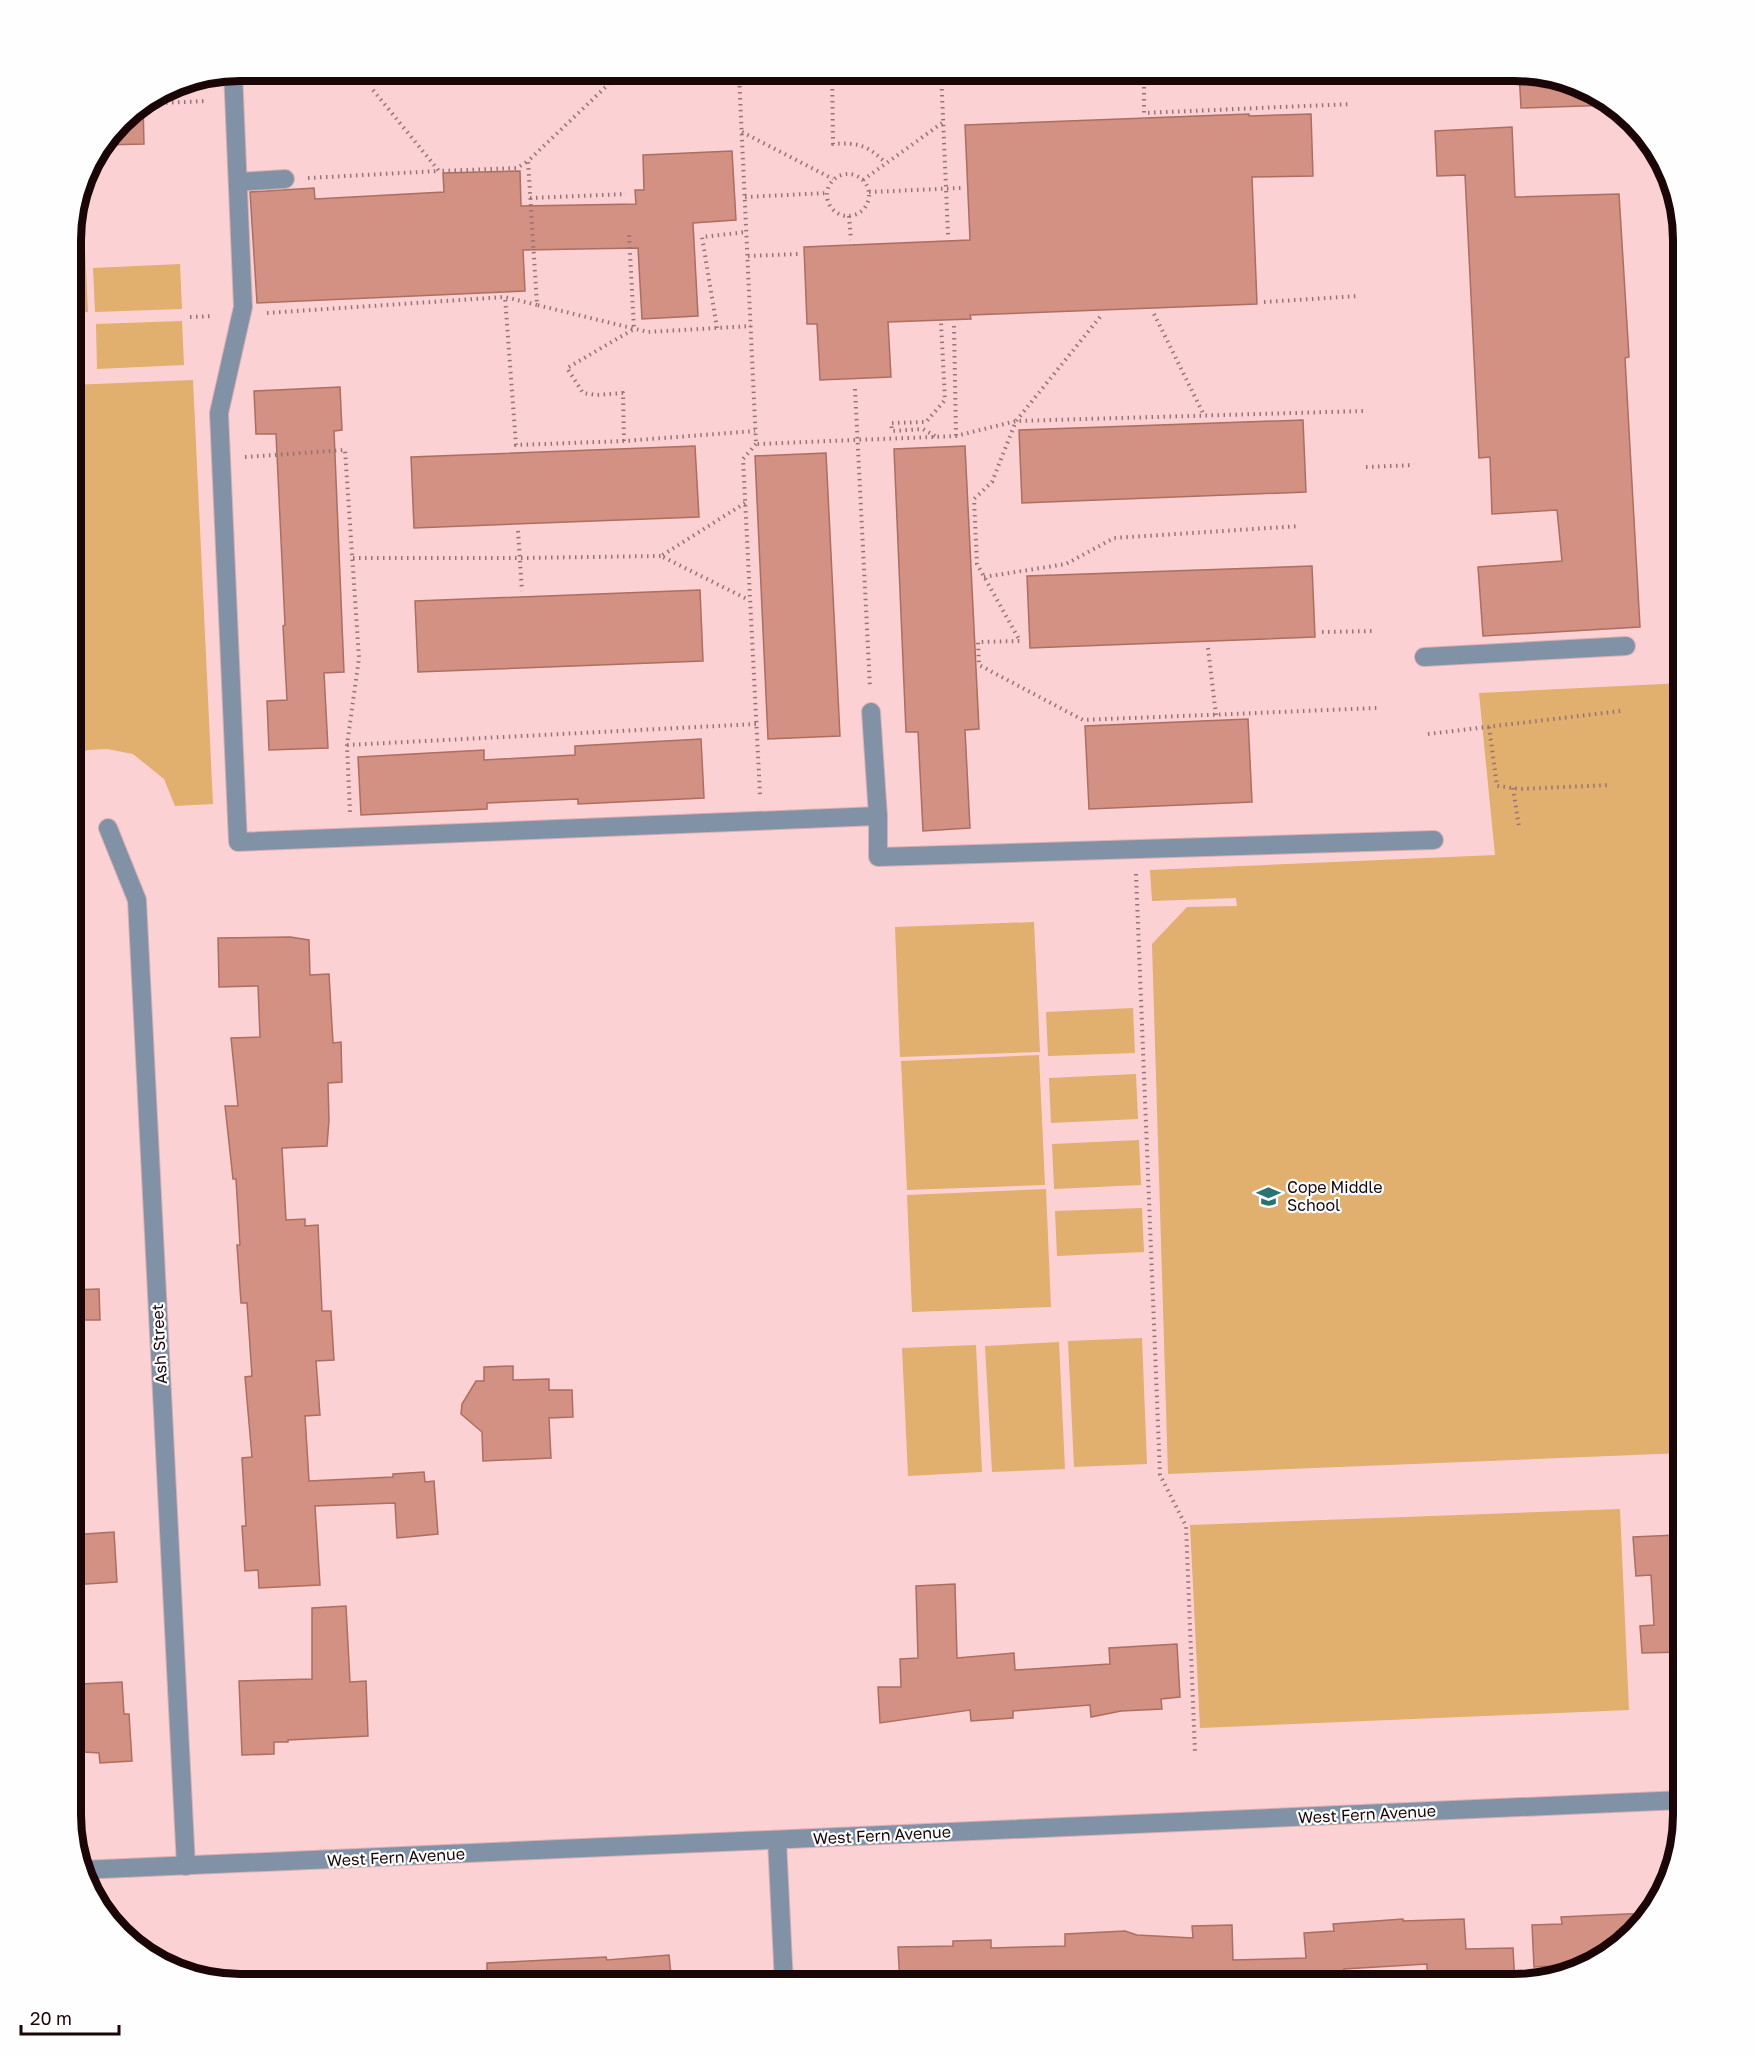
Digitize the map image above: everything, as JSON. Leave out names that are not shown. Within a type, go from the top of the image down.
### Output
[{"type":"street","points":[[233,81],[243,306],[219,412],[238,842],[878,816]]},
{"type":"street","points":[[238,182],[285,179]]},
{"type":"street","points":[[1424,657],[1626,646]]},
{"type":"street","points":[[871,712],[878,816],[878,857],[1434,840]]},
{"type":"street","name":"Ash Street","points":[[108,828],[136,900],[186,1866]]},
{"type":"street","name":"West Fern Avenue","points":[[90,1870],[1673,1800]]},
{"type":"street","points":[[777,1840],[784,1974]]},
{"type":"path","points":[[285,179],[517,168],[528,161],[612,81]]},
{"type":"path","points":[[739,81],[756,444],[743,459],[761,820]]},
{"type":"path","points":[[832,81],[833,144],[860,144],[873,150],[886,163]]},
{"type":"path","points":[[941,81],[948,235]]},
{"type":"path","points":[[1144,81],[1144,113],[1350,104]]},
{"type":"path","points":[[373,90],[440,171]]},
{"type":"path","points":[[159,103],[206,101]]},
{"type":"path","points":[[863,180],[943,123]]},
{"type":"path","points":[[742,132],[833,179]]},
{"type":"path","points":[[528,161],[537,305]]},
{"type":"path","points":[[844,173],[858,176],[863,180],[869,192],[869,198],[863,210],[849,216],[842,215],[830,207],[827,193],[828,186],[833,179],[844,173]]},
{"type":"path","points":[[869,192],[961,188]]},
{"type":"path","points":[[745,197],[827,193]]},
{"type":"path","points":[[530,198],[626,194]]},
{"type":"path","points":[[849,216],[851,240]]},
{"type":"path","points":[[717,328],[702,237],[746,232]]},
{"type":"path","points":[[629,234],[634,329]]},
{"type":"path","points":[[747,256],[799,254]]},
{"type":"path","points":[[1264,302],[1359,296]]},
{"type":"path","points":[[505,297],[516,445],[624,441],[755,431]]},
{"type":"path","points":[[241,314],[505,297],[648,332],[750,326]]},
{"type":"path","points":[[1154,314],[1204,415]]},
{"type":"path","points":[[190,317],[213,316]]},
{"type":"path","points":[[1100,317],[1016,421],[992,482],[974,499],[977,564],[1020,641],[978,642],[979,665],[1083,720],[1377,708]]},
{"type":"path","points":[[935,437],[923,429],[892,431],[891,423],[926,422],[945,400],[940,323]]},
{"type":"path","points":[[954,326],[956,436]]},
{"type":"path","points":[[624,441],[623,393],[596,396],[583,393],[567,368],[634,329]]},
{"type":"path","points":[[855,389],[871,712]]},
{"type":"path","points":[[756,444],[956,436],[1016,421],[1363,411]]},
{"type":"path","points":[[222,459],[345,450],[359,658],[347,745],[352,837]]},
{"type":"path","points":[[1366,466],[1414,465]]},
{"type":"path","points":[[661,556],[745,503]]},
{"type":"path","points":[[984,577],[1066,564],[1114,538],[1300,526]]},
{"type":"path","points":[[518,531],[522,591]]},
{"type":"path","points":[[352,558],[661,556],[750,601]]},
{"type":"path","points":[[1322,632],[1374,631]]},
{"type":"path","points":[[1208,648],[1216,715]]},
{"type":"path","points":[[1428,734],[1622,711]]},
{"type":"path","points":[[347,745],[756,724]]},
{"type":"path","points":[[1489,727],[1497,786],[1513,788],[1610,785]]},
{"type":"path","points":[[1513,788],[1519,827]]},
{"type":"path","points":[[1135,850],[1160,1475],[1186,1527],[1195,1753]]},
{"type":"shaded area","points":[[81,249],[85,249],[88,312],[81,312]]},
{"type":"shaded area","points":[[180,264],[182,309],[95,312],[93,268]]},
{"type":"shaded area","points":[[182,321],[184,365],[97,369],[96,324]]},
{"type":"shaded area","points":[[193,380],[213,804],[175,806],[164,779],[133,754],[107,749],[81,752],[81,385]]},
{"type":"shaded area","points":[[1673,683],[1673,1453],[1168,1474],[1152,944],[1187,907],[1237,906],[1236,898],[1152,901],[1150,870],[1495,855],[1479,693]]},
{"type":"shaded area","points":[[1034,922],[1040,1052],[900,1057],[895,927]]},
{"type":"shaded area","points":[[1133,1008],[1135,1053],[1048,1056],[1046,1012]]},
{"type":"shaded area","points":[[1039,1055],[1045,1185],[907,1190],[901,1061]]},
{"type":"shaded area","points":[[1136,1074],[1138,1119],[1051,1123],[1049,1078]]},
{"type":"shaded area","points":[[1139,1140],[1141,1185],[1054,1189],[1052,1144]]},
{"type":"shaded area","points":[[1046,1189],[1051,1307],[912,1312],[907,1195]]},
{"type":"shaded area","points":[[1142,1208],[1144,1252],[1057,1256],[1055,1211]]},
{"type":"shaded area","points":[[1142,1338],[1147,1464],[1074,1467],[1068,1341]]},
{"type":"shaded area","points":[[1059,1342],[1065,1469],[992,1472],[985,1346]]},
{"type":"shaded area","points":[[976,1345],[982,1472],[908,1476],[902,1348]]},
{"type":"shaded area","points":[[1620,1509],[1629,1710],[1200,1728],[1190,1525]]},
{"type":"building","points":[[1520,81],[1565,89],[1598,105],[1521,108]]},
{"type":"building","points":[[1249,114],[1249,116],[1311,114],[1313,176],[1252,177],[1257,304],[970,315],[971,319],[888,322],[891,377],[820,380],[817,324],[807,324],[804,247],[970,240],[965,125]]},
{"type":"building","points":[[143,115],[144,144],[113,145]]},
{"type":"building","points":[[1512,127],[1515,197],[1619,194],[1629,357],[1625,358],[1640,627],[1483,636],[1478,567],[1562,561],[1557,510],[1492,514],[1490,457],[1479,458],[1465,175],[1437,176],[1435,131]]},
{"type":"building","points":[[732,151],[736,220],[693,223],[698,316],[642,319],[638,248],[523,250],[525,291],[257,303],[250,192],[314,188],[315,199],[444,192],[443,173],[520,171],[521,206],[636,204],[635,190],[644,190],[643,155]]},
{"type":"building","points":[[340,387],[342,430],[334,431],[344,672],[324,673],[328,748],[269,750],[267,701],[287,700],[283,626],[285,625],[276,434],[256,434],[254,391]]},
{"type":"building","points":[[1303,420],[1306,492],[1022,503],[1019,430]]},
{"type":"building","points":[[695,446],[699,517],[414,528],[411,457]]},
{"type":"building","points":[[965,446],[979,729],[965,730],[970,828],[923,831],[918,732],[906,732],[894,449]]},
{"type":"building","points":[[826,453],[840,736],[768,739],[755,456]]},
{"type":"building","points":[[1312,566],[1315,637],[1030,648],[1027,576]]},
{"type":"building","points":[[700,590],[703,661],[418,672],[415,601]]},
{"type":"building","points":[[1248,719],[1252,802],[1089,809],[1085,726]]},
{"type":"building","points":[[701,739],[704,798],[578,804],[578,799],[487,803],[487,809],[361,815],[358,757],[484,750],[484,760],[575,755],[575,746]]},
{"type":"building","points":[[290,937],[309,940],[310,975],[329,974],[333,1043],[341,1042],[342,1082],[328,1083],[327,1146],[282,1148],[286,1220],[305,1219],[305,1226],[318,1225],[322,1311],[331,1311],[334,1360],[316,1361],[320,1415],[305,1416],[309,1481],[393,1477],[393,1474],[424,1472],[425,1482],[434,1481],[438,1534],[397,1538],[395,1503],[315,1506],[320,1585],[259,1588],[258,1570],[245,1571],[242,1526],[246,1526],[242,1458],[252,1457],[245,1377],[252,1376],[247,1303],[241,1303],[236,1179],[233,1179],[225,1106],[238,1106],[231,1038],[260,1037],[258,986],[219,987],[218,938]]},
{"type":"building","points":[[99,1289],[100,1320],[81,1320],[81,1290]]},
{"type":"building","points":[[513,1366],[513,1380],[549,1379],[549,1390],[572,1390],[573,1417],[549,1418],[551,1458],[483,1461],[482,1432],[461,1414],[462,1404],[476,1381],[484,1381],[484,1367]]},
{"type":"building","points":[[114,1532],[117,1582],[81,1584],[81,1534]]},
{"type":"building","points":[[1673,1535],[1673,1652],[1642,1653],[1640,1626],[1654,1625],[1651,1575],[1636,1576],[1633,1537]]},
{"type":"building","points":[[955,1584],[957,1658],[1014,1653],[1015,1670],[1110,1664],[1109,1648],[1177,1644],[1180,1697],[1161,1699],[1162,1709],[1121,1711],[1091,1717],[1090,1705],[1013,1711],[1013,1718],[971,1721],[970,1710],[880,1723],[878,1687],[901,1687],[900,1659],[918,1658],[916,1586]]},
{"type":"building","points":[[346,1606],[350,1682],[366,1681],[368,1736],[274,1742],[274,1754],[242,1755],[239,1681],[312,1679],[312,1608]]},
{"type":"building","points":[[122,1682],[124,1714],[129,1714],[132,1761],[100,1763],[99,1753],[84,1752],[81,1684]]},
{"type":"building","points":[[1639,1913],[1611,1941],[1584,1958],[1567,1965],[1534,1967],[1532,1925],[1562,1924],[1561,1917]]},
{"type":"building","points":[[1403,1919],[1403,1921],[1464,1919],[1466,1949],[1513,1948],[1514,1974],[1427,1974],[1427,1964],[1344,1969],[1344,1974],[899,1974],[898,1947],[953,1946],[953,1941],[991,1940],[991,1948],[1065,1946],[1065,1934],[1125,1931],[1137,1935],[1193,1938],[1192,1926],[1232,1925],[1233,1960],[1306,1958],[1304,1933],[1334,1931],[1333,1924]]},
{"type":"building","points":[[669,1955],[671,1974],[487,1974],[487,1963],[606,1957],[607,1960]]},
{"type":"place","name":"Cope Middle School","points":[[1269,1196]]}]
